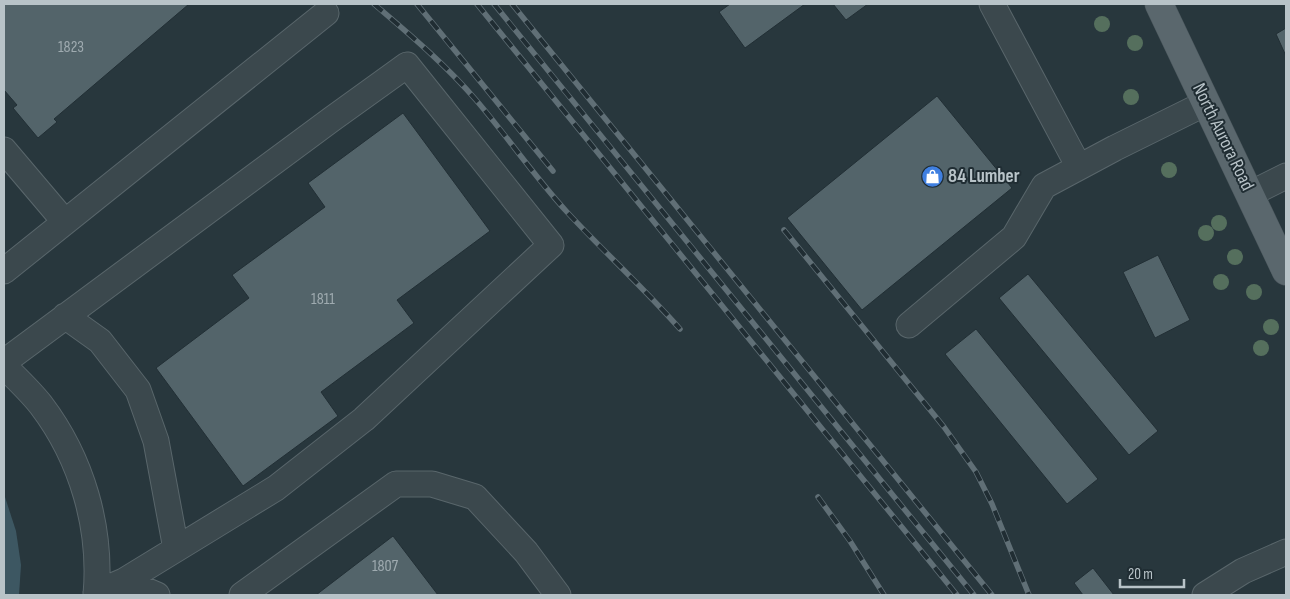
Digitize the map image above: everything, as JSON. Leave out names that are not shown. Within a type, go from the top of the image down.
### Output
[{"type":"main road","name":"North Aurora Road","points":[[1159,4],[1286,271]]},
{"type":"street","points":[[992,4],[1079,167]]},
{"type":"street","points":[[4,271],[326,13]]},
{"type":"street","points":[[4,362],[324,124],[407,65],[551,245],[364,418],[276,488],[124,581],[96,594]]},
{"type":"street","points":[[909,325],[1014,237],[1044,186],[1206,103]]},
{"type":"street","points":[[4,150],[12,176],[65,222]]},
{"type":"street","points":[[1250,194],[1286,176]]},
{"type":"street","points":[[65,316],[100,341],[138,390],[156,441],[176,549]]},
{"type":"street","points":[[4,366],[41,406],[59,432],[79,472],[89,505],[96,542],[98,573],[96,594]]},
{"type":"street","points":[[242,595],[396,484],[432,484],[475,496],[526,552],[558,595]]},
{"type":"street","points":[[1205,595],[1243,570],[1286,552]]},
{"type":"street","points":[[124,581],[157,595]]},
{"type":"water","points":[[4,494],[16,531],[21,565],[19,595],[4,595]]},
{"type":"building","points":[[4,4],[189,4],[54,119],[57,122],[38,138],[13,108],[17,105],[4,90]]},
{"type":"building","points":[[730,4],[805,4],[745,48],[719,12]]},
{"type":"building","points":[[833,4],[868,4],[846,20]]},
{"type":"building","points":[[1286,28],[1286,56],[1276,34]]},
{"type":"building","points":[[937,96],[1012,188],[862,310],[787,218]]},
{"type":"building","points":[[403,113],[490,231],[397,300],[414,323],[321,392],[338,416],[243,486],[156,368],[249,298],[232,275],[325,207],[308,183]]},
{"type":"building","points":[[1158,255],[1190,320],[1155,338],[1123,272]]},
{"type":"building","points":[[1028,274],[1158,431],[1129,455],[999,298]]},
{"type":"building","points":[[976,329],[1098,479],[1067,504],[945,354]]},
{"type":"building","points":[[393,536],[438,595],[316,595]]},
{"type":"building","points":[[1093,568],[1114,595],[1083,595],[1074,583]]},
{"type":"railway","points":[[374,4],[452,74],[567,212],[680,329]]},
{"type":"railway","points":[[417,4],[553,171]]},
{"type":"railway","points":[[477,4],[957,595]]},
{"type":"railway","points":[[494,4],[974,595]]},
{"type":"railway","points":[[512,4],[992,595]]},
{"type":"railway","points":[[784,230],[944,427],[976,472],[992,504],[1029,595]]},
{"type":"railway","points":[[818,497],[850,541],[884,595]]},
{"type":"place","name":"84 Lumber","points":[[932,176]]}]
